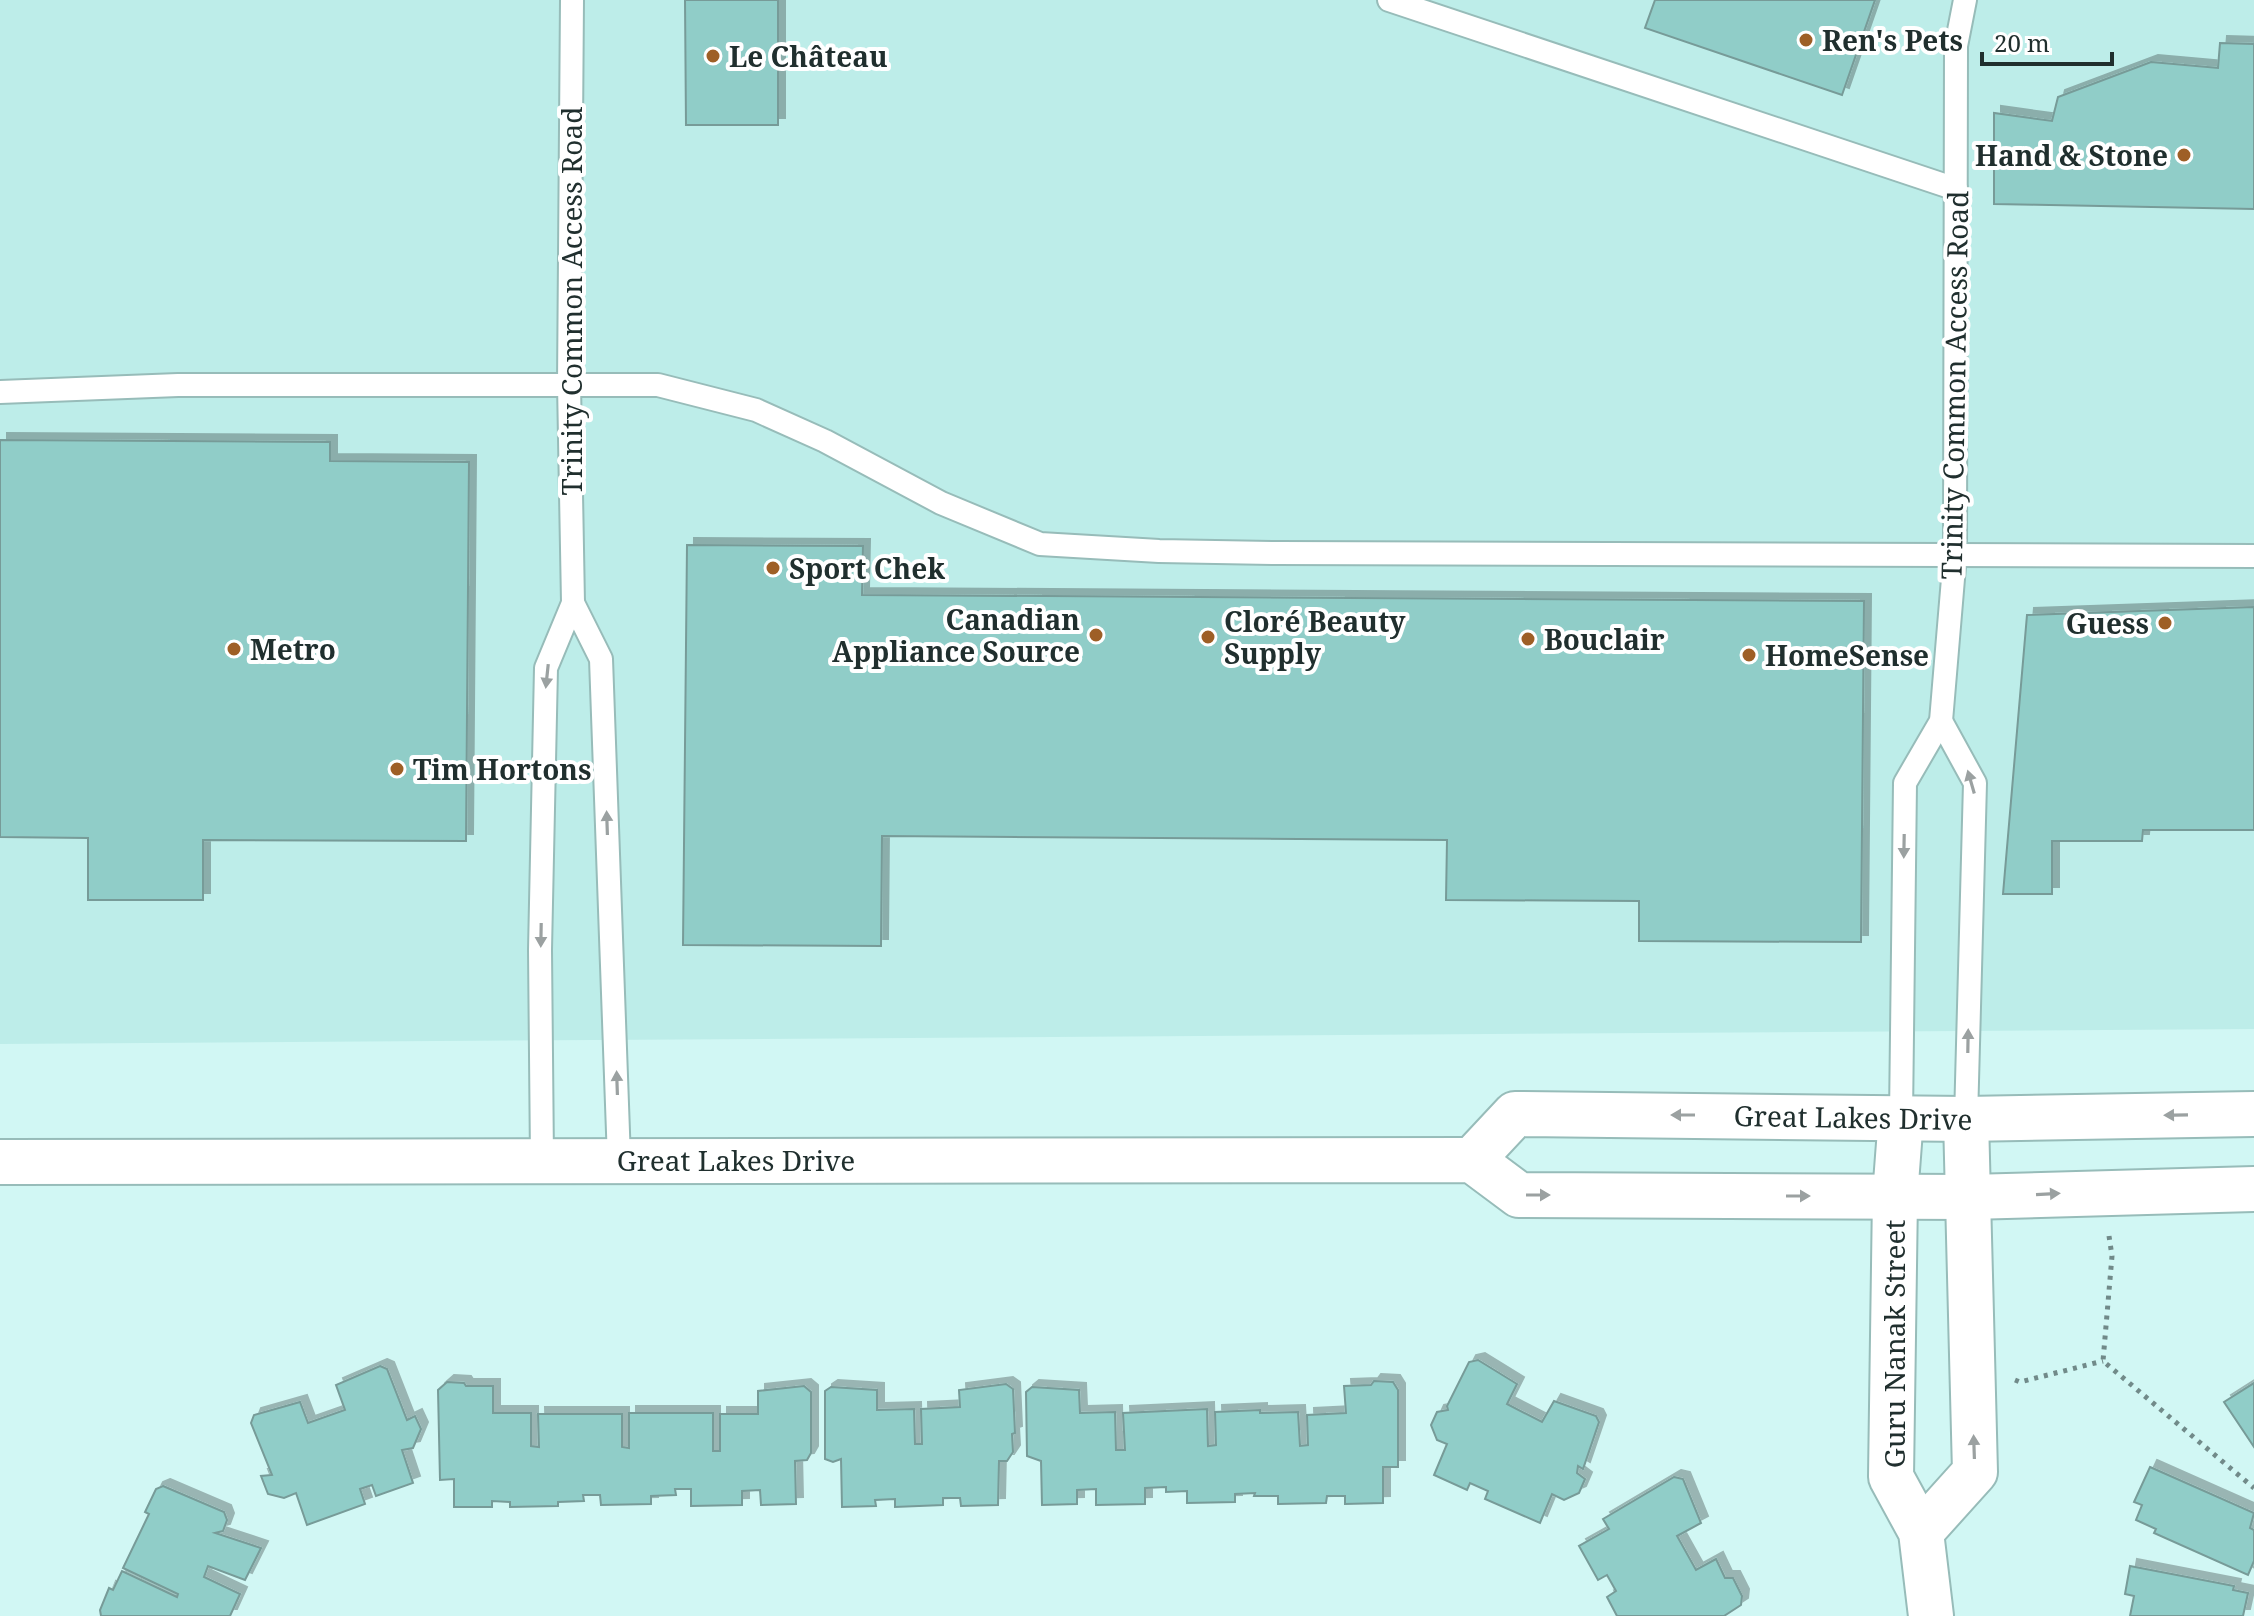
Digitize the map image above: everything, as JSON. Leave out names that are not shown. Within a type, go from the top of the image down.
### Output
[{"type":"street","name":"Great Lakes Drive","points":[[0,1162],[1472,1160],[1515,1114],[1966,1119],[2254,1114]]},
{"type":"street","name":"Guru Nanak Street","points":[[1901,1117],[1895,1196],[1891,1477],[1921,1532],[1931,1616]]},
{"type":"street","points":[[1921,1532],[1975,1472],[1966,1119]]},
{"type":"street","points":[[1472,1160],[1519,1195],[1970,1197],[2254,1189]]},
{"type":"lane","name":"Trinity Common Access Road","points":[[542,1159],[540,950],[546,668],[573,603],[569,384],[572,0]]},
{"type":"lane","points":[[1389,0],[1956,189]]},
{"type":"lane","name":"Trinity Common Access Road","points":[[1901,1117],[1905,783],[1941,721],[1955,555],[1956,46],[1965,0]]},
{"type":"lane","points":[[0,392],[178,385],[658,385],[756,410],[825,441],[941,503],[1040,544],[1232,552],[2254,556]]},
{"type":"lane","name":"Trinity Common Access Road","points":[[573,603],[601,659],[619,1160]]},
{"type":"lane","points":[[1941,721],[1975,783],[1966,1119]]},
{"type":"path","points":[[2103,1361],[2112,1256],[2104,1191]]},
{"type":"path","points":[[1972,1367],[2020,1382],[2103,1361]]},
{"type":"path","points":[[2103,1361],[2254,1488]]},
{"type":"shaded area","points":[[0,0],[2254,0],[2254,1029],[0,1044]]},
{"type":"building","points":[[685,0],[778,0],[778,125],[686,125]]},
{"type":"building","points":[[1655,0],[1875,0],[1842,95],[1645,28]]},
{"type":"building","points":[[2220,43],[2254,44],[2254,209],[1994,204],[1994,113],[2052,121],[2058,97],[2151,62],[2218,68]]},
{"type":"building","name":"Metro","points":[[0,440],[330,442],[330,461],[469,462],[466,841],[203,840],[203,900],[88,900],[88,838],[0,837]]},
{"type":"building","points":[[687,545],[863,546],[862,595],[1864,601],[1861,942],[1639,941],[1639,901],[1446,900],[1447,840],[882,836],[881,946],[683,945]]},
{"type":"building","points":[[2254,607],[2254,830],[2143,830],[2142,841],[2052,841],[2052,894],[2003,894],[2027,615]]},
{"type":"building","points":[[1478,1360],[1517,1384],[1507,1404],[1542,1422],[1554,1401],[1596,1416],[1599,1422],[1583,1469],[1578,1466],[1577,1473],[1585,1479],[1579,1493],[1564,1500],[1552,1494],[1540,1523],[1485,1499],[1488,1491],[1470,1483],[1467,1490],[1434,1475],[1447,1444],[1437,1440],[1431,1425],[1437,1412],[1448,1410],[1447,1406],[1469,1362]]},
{"type":"building","points":[[380,1366],[387,1369],[407,1420],[415,1416],[421,1429],[413,1448],[402,1450],[413,1483],[376,1496],[372,1485],[360,1489],[365,1504],[307,1525],[296,1493],[284,1498],[268,1494],[261,1476],[272,1475],[251,1423],[254,1415],[300,1402],[308,1423],[345,1410],[336,1385]]},
{"type":"building","points":[[1374,1381],[1393,1382],[1398,1390],[1398,1467],[1383,1467],[1383,1503],[1345,1504],[1345,1496],[1327,1496],[1326,1503],[1278,1504],[1278,1496],[1254,1496],[1255,1493],[1235,1494],[1235,1502],[1187,1503],[1187,1491],[1166,1492],[1166,1487],[1145,1488],[1145,1504],[1096,1505],[1096,1489],[1077,1490],[1077,1504],[1042,1505],[1041,1461],[1027,1456],[1026,1392],[1032,1387],[1079,1390],[1080,1413],[1115,1412],[1116,1450],[1125,1450],[1123,1413],[1207,1409],[1208,1446],[1216,1445],[1215,1412],[1260,1410],[1260,1413],[1298,1412],[1300,1446],[1308,1445],[1307,1415],[1346,1413],[1344,1386],[1371,1385]]},
{"type":"building","points":[[447,1382],[493,1386],[493,1413],[531,1413],[531,1446],[539,1447],[538,1414],[622,1414],[622,1447],[629,1448],[629,1413],[713,1413],[713,1451],[720,1451],[720,1414],[758,1414],[758,1391],[804,1386],[811,1392],[811,1453],[807,1460],[795,1461],[796,1504],[761,1505],[760,1490],[742,1491],[742,1505],[691,1506],[691,1489],[675,1489],[676,1495],[651,1496],[651,1504],[601,1505],[600,1495],[583,1495],[584,1501],[558,1502],[558,1506],[510,1507],[510,1502],[492,1501],[492,1507],[454,1507],[454,1479],[440,1480],[438,1390]]},
{"type":"building","points":[[2254,1383],[2254,1447],[2224,1402]]},
{"type":"building","points":[[1006,1384],[1013,1389],[1015,1433],[1012,1434],[1013,1452],[1007,1461],[999,1461],[998,1505],[961,1506],[960,1498],[943,1498],[943,1505],[895,1507],[895,1499],[875,1500],[876,1506],[842,1507],[841,1459],[833,1462],[825,1459],[825,1391],[831,1387],[877,1390],[877,1410],[914,1409],[915,1444],[922,1444],[921,1409],[960,1407],[959,1390]]},
{"type":"building","points":[[2150,1467],[2254,1513],[2250,1528],[2254,1530],[2254,1561],[2248,1575],[2154,1533],[2156,1529],[2136,1520],[2142,1505],[2134,1502]]},
{"type":"building","points":[[1674,1477],[1683,1479],[1701,1523],[1677,1536],[1696,1570],[1716,1559],[1725,1578],[1733,1578],[1742,1596],[1741,1605],[1724,1616],[1617,1616],[1607,1597],[1616,1591],[1607,1575],[1598,1580],[1579,1546],[1609,1529],[1603,1519]]},
{"type":"building","points":[[163,1486],[224,1512],[227,1520],[223,1531],[215,1533],[261,1548],[245,1580],[208,1566],[204,1577],[240,1594],[230,1616],[101,1616],[100,1610],[109,1588],[113,1590],[122,1571],[177,1597],[178,1594],[123,1568],[149,1514],[145,1512],[156,1489]]},
{"type":"building","points":[[2130,1566],[2234,1586],[2233,1590],[2248,1593],[2243,1616],[2130,1616],[2134,1596],[2125,1594]]},
{"type":"place","name":"Ren's Pets","points":[[1806,40]]},
{"type":"place","name":"Le Château","points":[[713,56]]},
{"type":"place","name":"Hand & Stone","points":[[2184,155]]},
{"type":"place","name":"Sport Chek","points":[[773,568]]},
{"type":"place","name":"Guess","points":[[2165,623]]},
{"type":"place","name":"Canadian Appliance Source","points":[[1096,635]]},
{"type":"place","name":"Cloré Beauty Supply","points":[[1208,637]]},
{"type":"place","name":"Bouclair","points":[[1528,639]]},
{"type":"place","name":"Metro","points":[[234,649]]},
{"type":"place","name":"HomeSense","points":[[1749,655]]},
{"type":"place","name":"Tim Hortons","points":[[397,769]]}]
